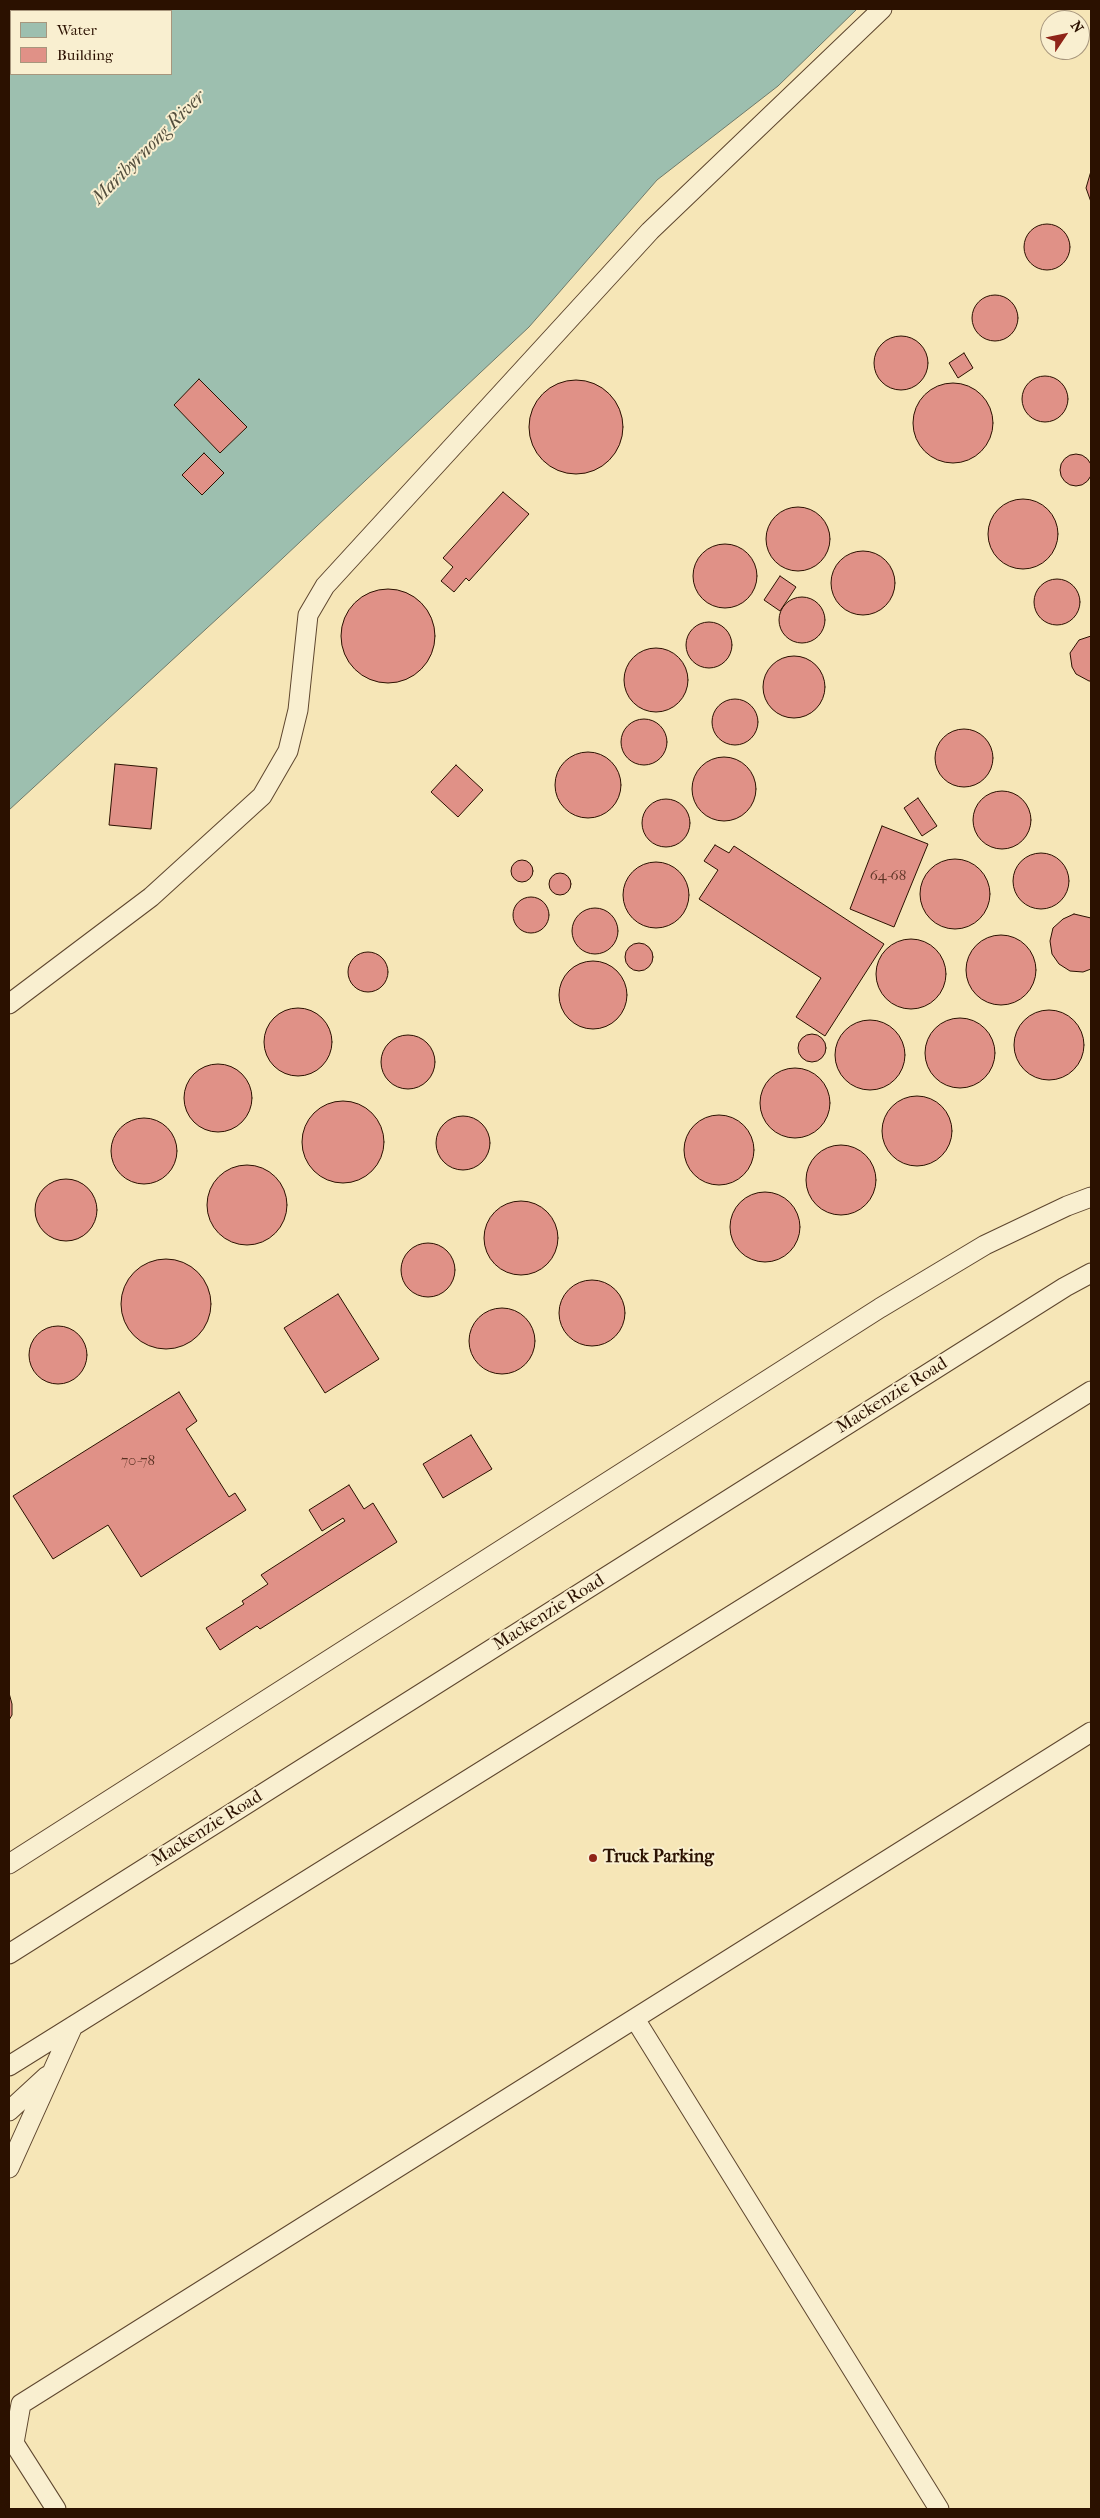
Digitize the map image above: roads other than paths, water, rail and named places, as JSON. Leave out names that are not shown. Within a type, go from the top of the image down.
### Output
[{"type":"lane","points":[[9,1004],[151,897],[262,796],[288,751],[298,710],[308,615],[326,586],[650,231],[882,9]]},
{"type":"lane","points":[[9,1864],[880,1308],[985,1246],[1091,1196]]},
{"type":"lane","name":"Mackenzie Road","points":[[9,1954],[1065,1287],[1091,1274]]},
{"type":"lane","points":[[9,2066],[1091,1391]]},
{"type":"lane","points":[[56,2509],[14,2444],[15,2408],[1091,1732]]},
{"type":"lane","points":[[635,2018],[939,2509]]},
{"type":"lane","points":[[9,2168],[73,2026]]},
{"type":"lane","points":[[9,2111],[54,2070]]},
{"type":"lane","points":[[9,2148],[24,2134]]},
{"type":"water","name":"Maribyrnong River","points":[[9,9],[857,9],[778,86],[657,180],[529,327],[268,572],[9,810]]},
{"type":"place","name":"Truck Parking","points":[[593,1858]]}]
